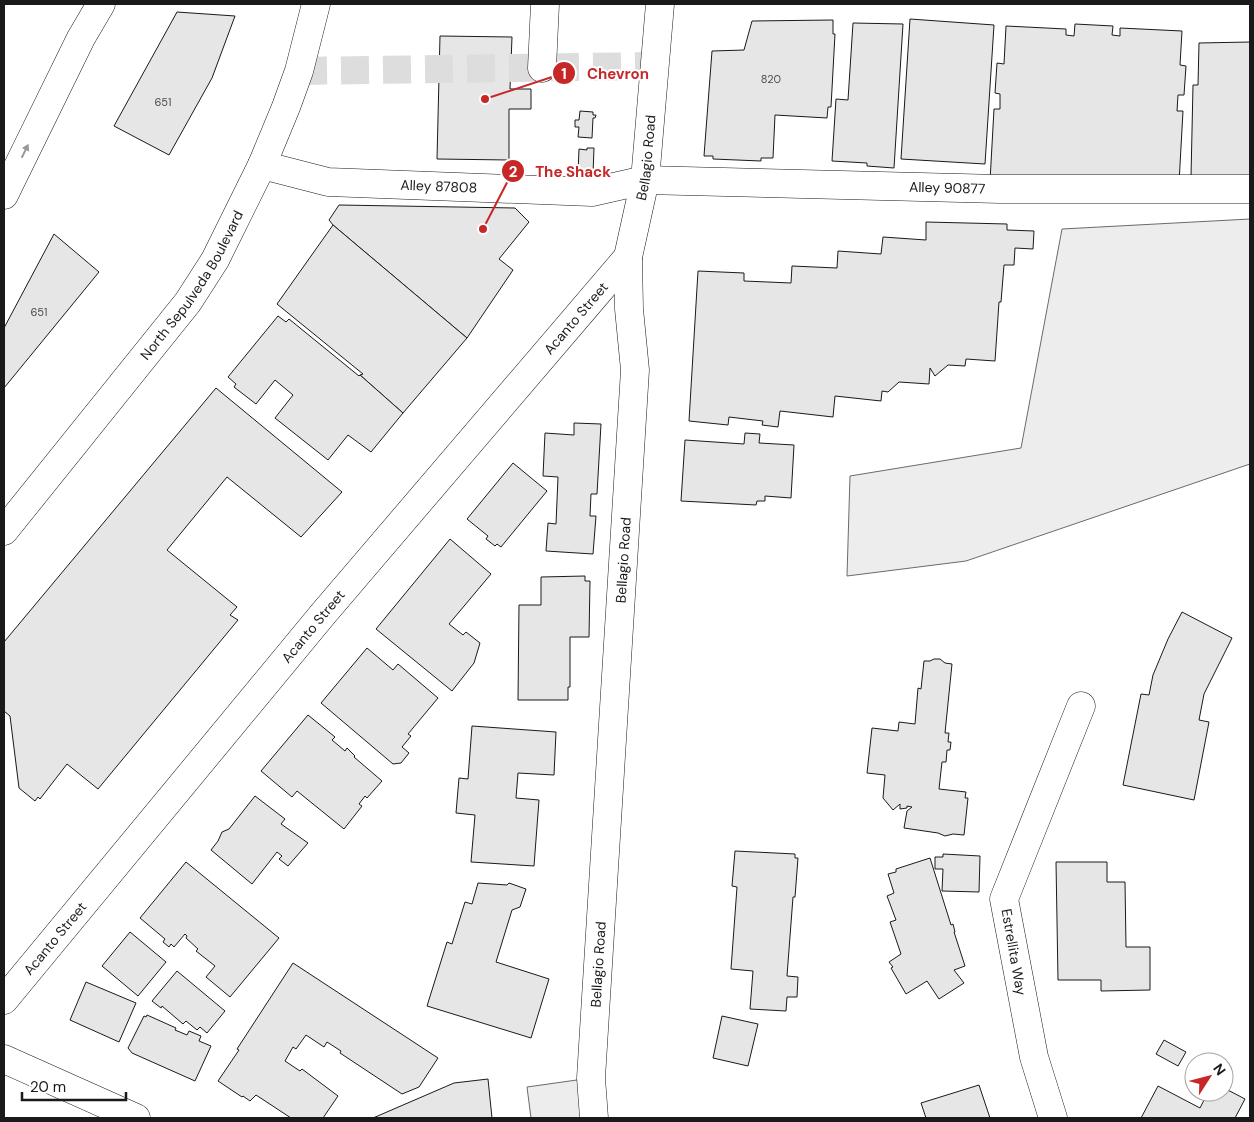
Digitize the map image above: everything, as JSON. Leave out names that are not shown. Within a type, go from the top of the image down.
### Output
[{"type":"main road","points":[[4,195],[81,38],[101,4]]},
{"type":"main road","name":"North Sepulveda Boulevard","points":[[4,531],[188,302],[215,260],[262,165],[286,107],[299,71],[316,4]]},
{"type":"main road","points":[[542,68],[545,4]]},
{"type":"main road","name":"Bellagio Road","points":[[594,1118],[591,1078],[635,370],[629,310],[628,256],[645,180],[660,4]]},
{"type":"main road","name":"Alley 87808","points":[[262,165],[328,182],[582,192],[592,192],[645,180]]},
{"type":"main road","name":"Alley 90877","points":[[645,180],[1000,189],[1250,189]]},
{"type":"main road","name":"Acanto Street","points":[[4,1000],[323,614],[628,256]]},
{"type":"main road","name":"Estrellita Way","points":[[1053,1118],[1034,1057],[1004,899],[1081,706]]},
{"type":"main road","points":[[4,1059],[136,1118]]},
{"type":"shaded area","points":[[1250,219],[1250,464],[966,561],[847,576],[850,476],[1021,448],[1062,229]]},
{"type":"shaded area","points":[[591,1078],[594,1118],[531,1118],[527,1087]]},
{"type":"building","points":[[177,12],[235,16],[212,78],[169,155],[114,126]]},
{"type":"building","points":[[910,19],[994,25],[985,164],[901,159]]},
{"type":"building","points":[[833,20],[833,34],[835,34],[831,107],[828,107],[827,118],[775,115],[773,158],[761,158],[761,161],[713,159],[713,156],[704,156],[712,51],[744,50],[752,21]]},
{"type":"building","points":[[853,23],[903,24],[894,168],[867,166],[867,163],[832,161],[836,99],[848,100]]},
{"type":"building","points":[[1075,24],[1113,26],[1112,35],[1120,36],[1120,28],[1182,31],[1180,65],[1186,66],[1184,95],[1178,95],[1177,111],[1183,111],[1179,183],[990,181],[994,109],[1000,109],[1000,94],[995,93],[997,63],[1004,64],[1006,26],[1066,29],[1066,35],[1074,36]]},
{"type":"building","points":[[440,36],[512,37],[510,89],[531,89],[531,109],[509,109],[509,160],[437,159]]},
{"type":"building","points":[[1250,42],[1250,178],[1191,177],[1193,85],[1198,85],[1199,43]]},
{"type":"building","points":[[580,111],[593,112],[593,115],[596,115],[593,118],[592,138],[578,137],[579,127],[575,127],[575,120],[579,120]]},
{"type":"building","points":[[587,148],[594,148],[593,174],[578,173],[579,149],[587,150]]},
{"type":"building","points":[[339,205],[515,208],[529,222],[499,259],[513,270],[467,338],[333,225],[329,220]]},
{"type":"building","points":[[926,222],[1007,224],[1007,230],[1034,231],[1033,249],[1015,248],[1014,265],[1004,265],[1001,302],[999,302],[995,361],[966,359],[965,366],[948,365],[935,376],[930,368],[929,384],[899,382],[888,392],[882,391],[881,401],[835,396],[833,417],[780,411],[778,427],[762,425],[763,421],[729,417],[728,425],[689,421],[698,271],[744,273],[744,281],[791,283],[792,266],[837,268],[838,251],[881,254],[883,237],[926,240]]},
{"type":"building","points":[[333,225],[467,338],[403,413],[360,375],[363,374],[277,304]]},
{"type":"building","points":[[54,234],[99,272],[4,388],[4,328]]},
{"type":"building","points":[[278,316],[286,322],[289,319],[360,375],[403,413],[371,452],[348,435],[328,460],[275,418],[293,395],[275,380],[256,404],[234,387],[236,384],[228,377]]},
{"type":"building","points":[[216,388],[342,492],[301,537],[227,477],[167,550],[237,607],[230,615],[238,620],[98,789],[67,764],[40,799],[38,797],[35,801],[19,788],[10,716],[4,711],[4,642]]},
{"type":"building","points":[[574,423],[601,424],[597,494],[591,494],[590,516],[596,516],[593,554],[546,551],[548,523],[556,524],[558,477],[543,476],[545,433],[574,435]]},
{"type":"building","points":[[745,433],[760,434],[759,443],[794,445],[791,498],[765,496],[765,501],[757,501],[756,505],[681,501],[685,440],[744,444]]},
{"type":"building","points":[[513,463],[547,491],[501,547],[497,544],[495,546],[486,539],[488,536],[467,519]]},
{"type":"building","points":[[450,539],[491,574],[449,624],[463,635],[466,632],[480,643],[474,663],[452,691],[376,629]]},
{"type":"building","points":[[585,576],[585,581],[590,581],[589,637],[570,637],[570,687],[568,687],[568,700],[518,700],[519,605],[541,605],[541,577]]},
{"type":"building","points":[[1182,612],[1232,638],[1204,694],[1199,720],[1209,722],[1194,800],[1123,785],[1141,694],[1149,695],[1153,675]]},
{"type":"building","points":[[367,648],[393,670],[398,664],[438,698],[408,734],[411,736],[402,747],[409,753],[401,763],[393,764],[321,703]]},
{"type":"building","points":[[940,659],[945,663],[952,664],[945,733],[949,733],[948,742],[951,742],[950,750],[947,750],[946,762],[942,762],[939,789],[966,792],[965,798],[968,798],[964,835],[953,834],[945,836],[938,833],[904,828],[907,811],[912,807],[907,806],[907,808],[900,809],[900,804],[893,810],[883,798],[885,775],[867,773],[872,728],[898,731],[899,722],[915,724],[918,688],[921,689],[924,661]]},
{"type":"building","points":[[308,715],[335,737],[332,740],[345,751],[347,748],[354,757],[382,781],[367,798],[365,796],[359,804],[362,806],[344,829],[297,791],[292,797],[261,771]]},
{"type":"building","points":[[472,726],[556,732],[554,775],[518,773],[516,798],[539,800],[534,866],[471,862],[475,815],[456,813],[459,778],[468,779]]},
{"type":"building","points":[[255,796],[285,819],[281,824],[308,843],[288,866],[279,859],[282,856],[277,852],[252,884],[211,850],[222,832],[229,829]]},
{"type":"building","points":[[735,851],[795,854],[795,858],[798,858],[787,976],[798,977],[797,997],[787,997],[786,1011],[750,1009],[753,971],[731,969],[737,887],[732,886]]},
{"type":"building","points":[[943,854],[980,856],[979,892],[942,891],[943,869],[935,869],[935,857],[943,857]]},
{"type":"building","points":[[930,858],[951,925],[953,924],[965,966],[954,970],[964,983],[939,999],[927,981],[906,994],[889,962],[901,954],[890,922],[896,920],[887,896],[894,893],[888,874],[896,872],[896,869]]},
{"type":"building","points":[[186,862],[279,938],[230,997],[206,977],[215,966],[196,951],[198,949],[186,938],[185,934],[174,947],[171,944],[169,947],[163,942],[165,939],[140,918]]},
{"type":"building","points":[[1056,862],[1107,862],[1107,882],[1125,882],[1126,947],[1150,947],[1150,990],[1101,991],[1101,980],[1058,980]]},
{"type":"building","points":[[478,883],[507,885],[509,883],[526,889],[520,907],[512,910],[496,962],[549,979],[531,1038],[427,1006],[447,942],[452,944],[465,902],[472,904]]},
{"type":"building","points":[[130,932],[166,962],[138,996],[102,966]]},
{"type":"building","points":[[293,963],[438,1058],[419,1087],[402,1094],[340,1053],[341,1051],[327,1042],[324,1047],[306,1035],[296,1049],[293,1047],[285,1061],[300,1071],[302,1069],[338,1096],[323,1118],[291,1118],[256,1095],[250,1101],[218,1081]]},
{"type":"building","points":[[177,971],[225,1011],[207,1033],[200,1027],[197,1030],[186,1021],[183,1024],[162,1006],[161,1008],[152,1001]]},
{"type":"building","points":[[86,982],[136,1003],[119,1042],[70,1020]]},
{"type":"building","points":[[147,1015],[187,1035],[189,1031],[201,1036],[199,1041],[211,1046],[195,1081],[132,1053],[128,1048],[144,1016],[146,1017]]},
{"type":"building","points":[[722,1016],[758,1024],[748,1066],[713,1058]]},
{"type":"building","points":[[1164,1040],[1186,1052],[1184,1052],[1178,1066],[1156,1054]]},
{"type":"building","points":[[488,1079],[492,1118],[373,1118],[454,1083]]},
{"type":"building","points":[[979,1085],[990,1118],[926,1118],[921,1103]]},
{"type":"building","points":[[1158,1086],[1184,1100],[1184,1102],[1189,1102],[1200,1108],[1203,1102],[1234,1102],[1234,1093],[1245,1099],[1235,1118],[1141,1118]]},
{"type":"tunnel","points":[[299,71],[654,66]]},
{"type":"place","name":"Chevron","points":[[485,99]]},
{"type":"place","name":"The Shack","points":[[483,229]]}]
